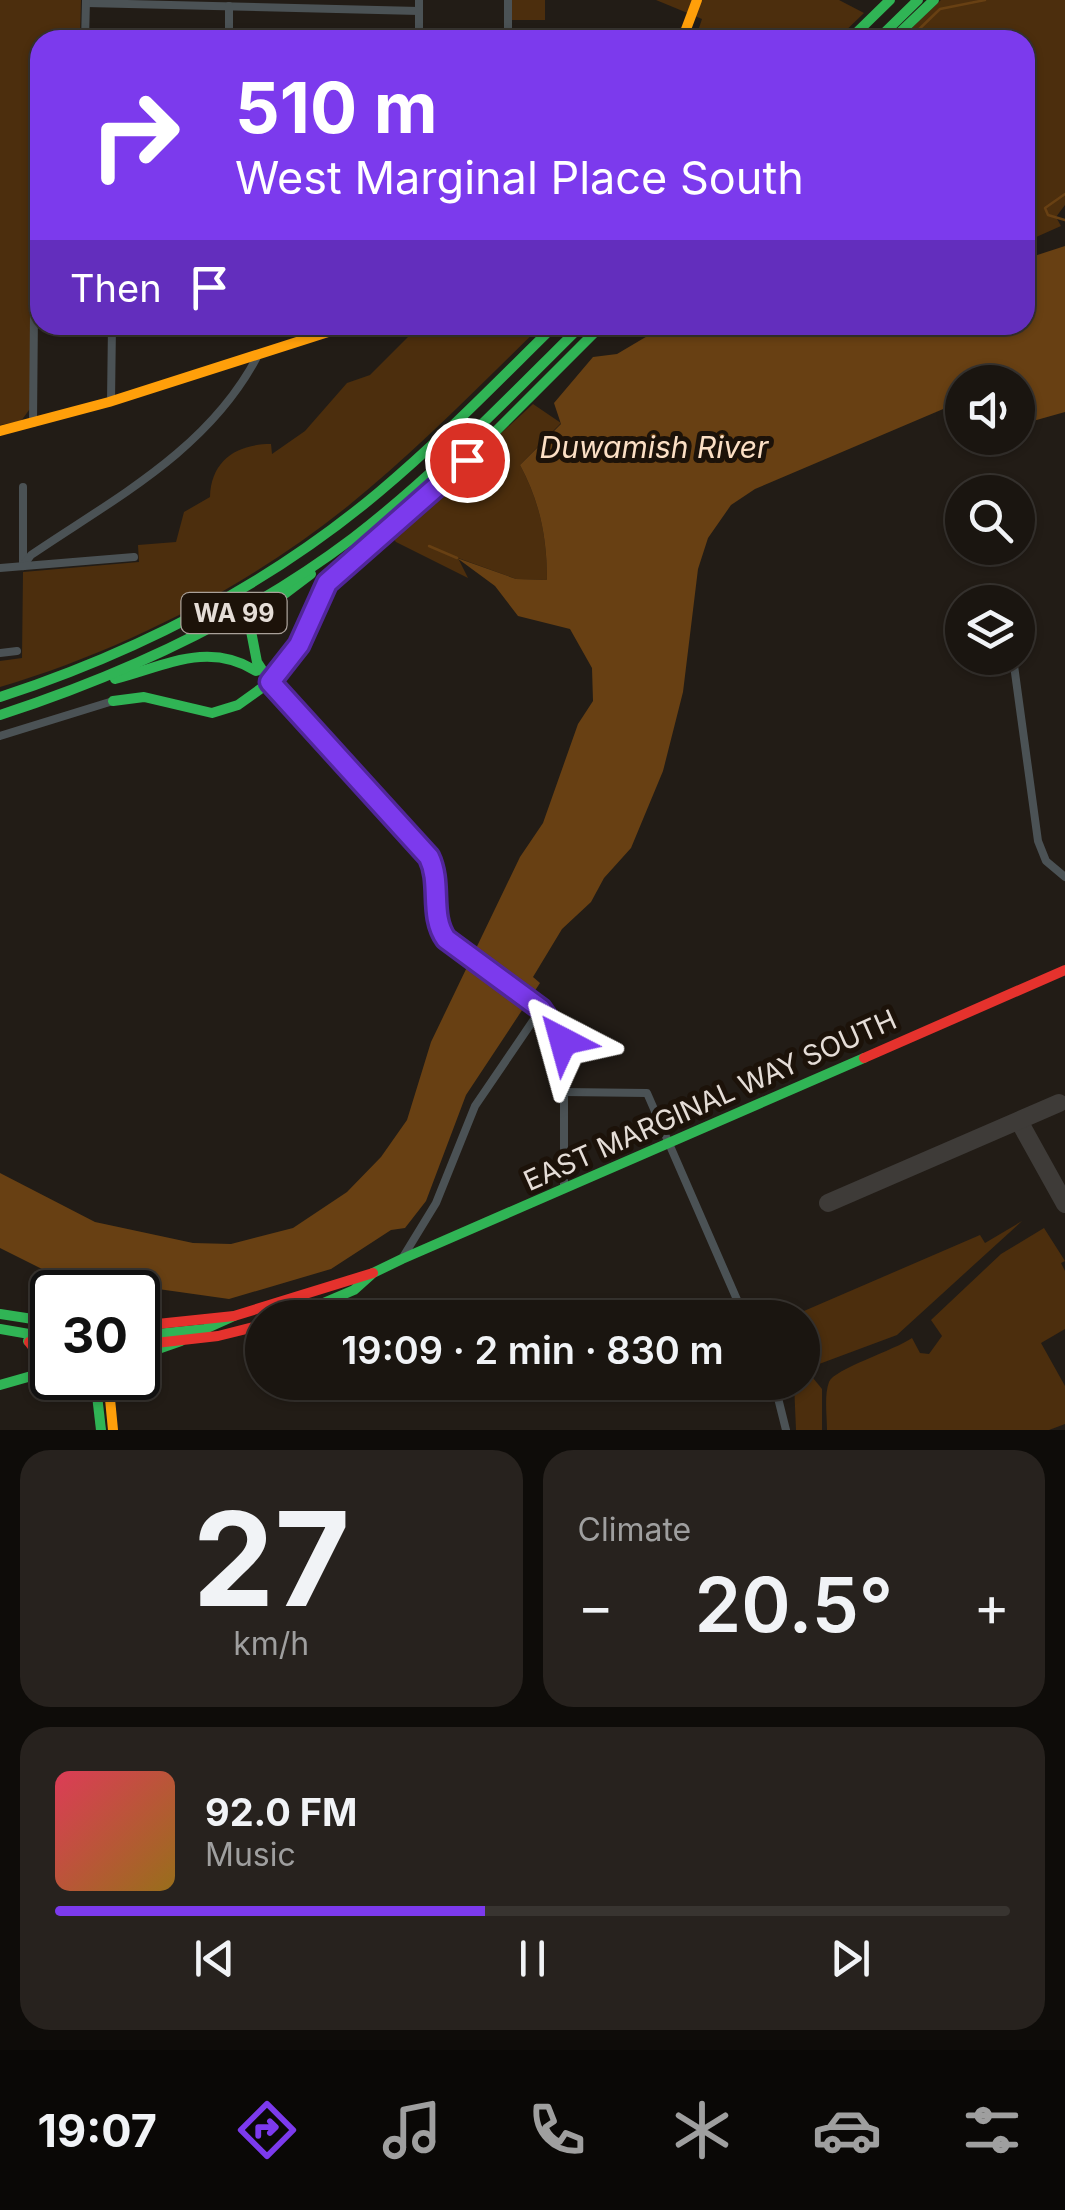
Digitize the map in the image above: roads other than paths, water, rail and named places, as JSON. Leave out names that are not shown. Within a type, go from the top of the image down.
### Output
[{"type":"main road","points":[[686,30],[696,0]]},
{"type":"main road","points":[[859,30],[890,0]]},
{"type":"main road","points":[[887,30],[918,0]]},
{"type":"main road","points":[[902,30],[934,0]]},
{"type":"main road","points":[[0,431],[32,425],[321,335]]},
{"type":"main road","name":"WA 99","points":[[0,697],[140,643],[278,566],[398,475],[545,335]]},
{"type":"main road","name":"WA 99","points":[[0,715],[91,684],[249,604],[368,526],[425,478],[572,335]]},
{"type":"main road","points":[[112,701],[144,698],[212,713],[238,705],[270,682],[299,645],[327,583],[435,492],[592,335]]},
{"type":"main road","points":[[270,682],[252,658],[249,636],[256,618],[368,526]]},
{"type":"main road","points":[[91,684],[215,652],[234,656],[270,682]]},
{"type":"main road","name":"EAST MARGINAL WAY SOUTH","points":[[234,1316],[373,1273],[1065,970]]},
{"type":"main road","name":"EAST MARGINAL WAY SOUTH","points":[[330,1300],[354,1290],[373,1273]]},
{"type":"main road","points":[[0,1314],[30,1319]]},
{"type":"main road","points":[[160,1324],[234,1316]]},
{"type":"main road","points":[[160,1333],[205,1328],[234,1316]]},
{"type":"main road","points":[[0,1329],[30,1340]]},
{"type":"main road","points":[[160,1343],[245,1329]]},
{"type":"main road","points":[[25,1338],[30,1338]]},
{"type":"main road","points":[[25,1338],[30,1344]]},
{"type":"main road","points":[[160,1348],[181,1341]]},
{"type":"main road","points":[[0,1385],[30,1375]]},
{"type":"main road","points":[[97,1400],[99,1427]]},
{"type":"main road","points":[[111,1400],[113,1430]]},
{"type":"main road","points":[[112,1410],[114,1400]]},
{"type":"street","points":[[419,0],[419,30]]},
{"type":"street","points":[[508,0],[508,30]]},
{"type":"street","points":[[86,30],[86,1],[419,11]]},
{"type":"street","points":[[229,6],[229,30]]},
{"type":"street","points":[[32,425],[34,335]]},
{"type":"street","points":[[112,335],[112,401]]},
{"type":"street","points":[[23,566],[31,555],[186,448],[229,402],[258,357]]},
{"type":"street","points":[[23,488],[23,566]]},
{"type":"street","points":[[0,568],[134,557]]},
{"type":"street","points":[[0,653],[17,651]]},
{"type":"street","points":[[1015,675],[1038,841],[1046,861],[1065,877]]},
{"type":"street","points":[[270,682],[429,857],[436,880],[438,924],[446,939],[541,1009],[563,1041],[564,1188]]},
{"type":"street","points":[[0,736],[112,701]]},
{"type":"street","points":[[402,1259],[424,1223],[476,1106],[541,1009]]},
{"type":"street","points":[[564,1092],[646,1093],[738,1300]]},
{"type":"street","points":[[778,1400],[786,1430]]},
{"type":"water","name":"Duwamish River","points":[[1065,246],[1065,412],[1035,420],[1035,365],[945,365],[945,408],[755,489],[731,505],[708,538],[698,569],[683,692],[663,771],[631,848],[604,878],[591,902],[562,929],[533,977],[540,983],[466,1095],[426,1201],[405,1228],[391,1230],[331,1269],[229,1299],[160,1289],[160,1270],[44,1270],[0,1248],[0,1173],[95,1222],[193,1243],[231,1244],[293,1228],[347,1192],[381,1157],[407,1120],[431,1042],[520,857],[543,823],[578,724],[593,701],[592,668],[570,629],[518,616],[495,586],[457,558],[516,579],[547,580],[541,521],[520,465],[561,424],[554,403],[593,357],[617,354],[649,335],[1035,335],[1035,256]]},
{"type":"waterway","points":[[918,30],[940,9],[985,0]]},
{"type":"waterway","points":[[1065,194],[1045,208],[1048,215],[1065,220]]},
{"type":"waterway","points":[[429,546],[457,558]]}]
